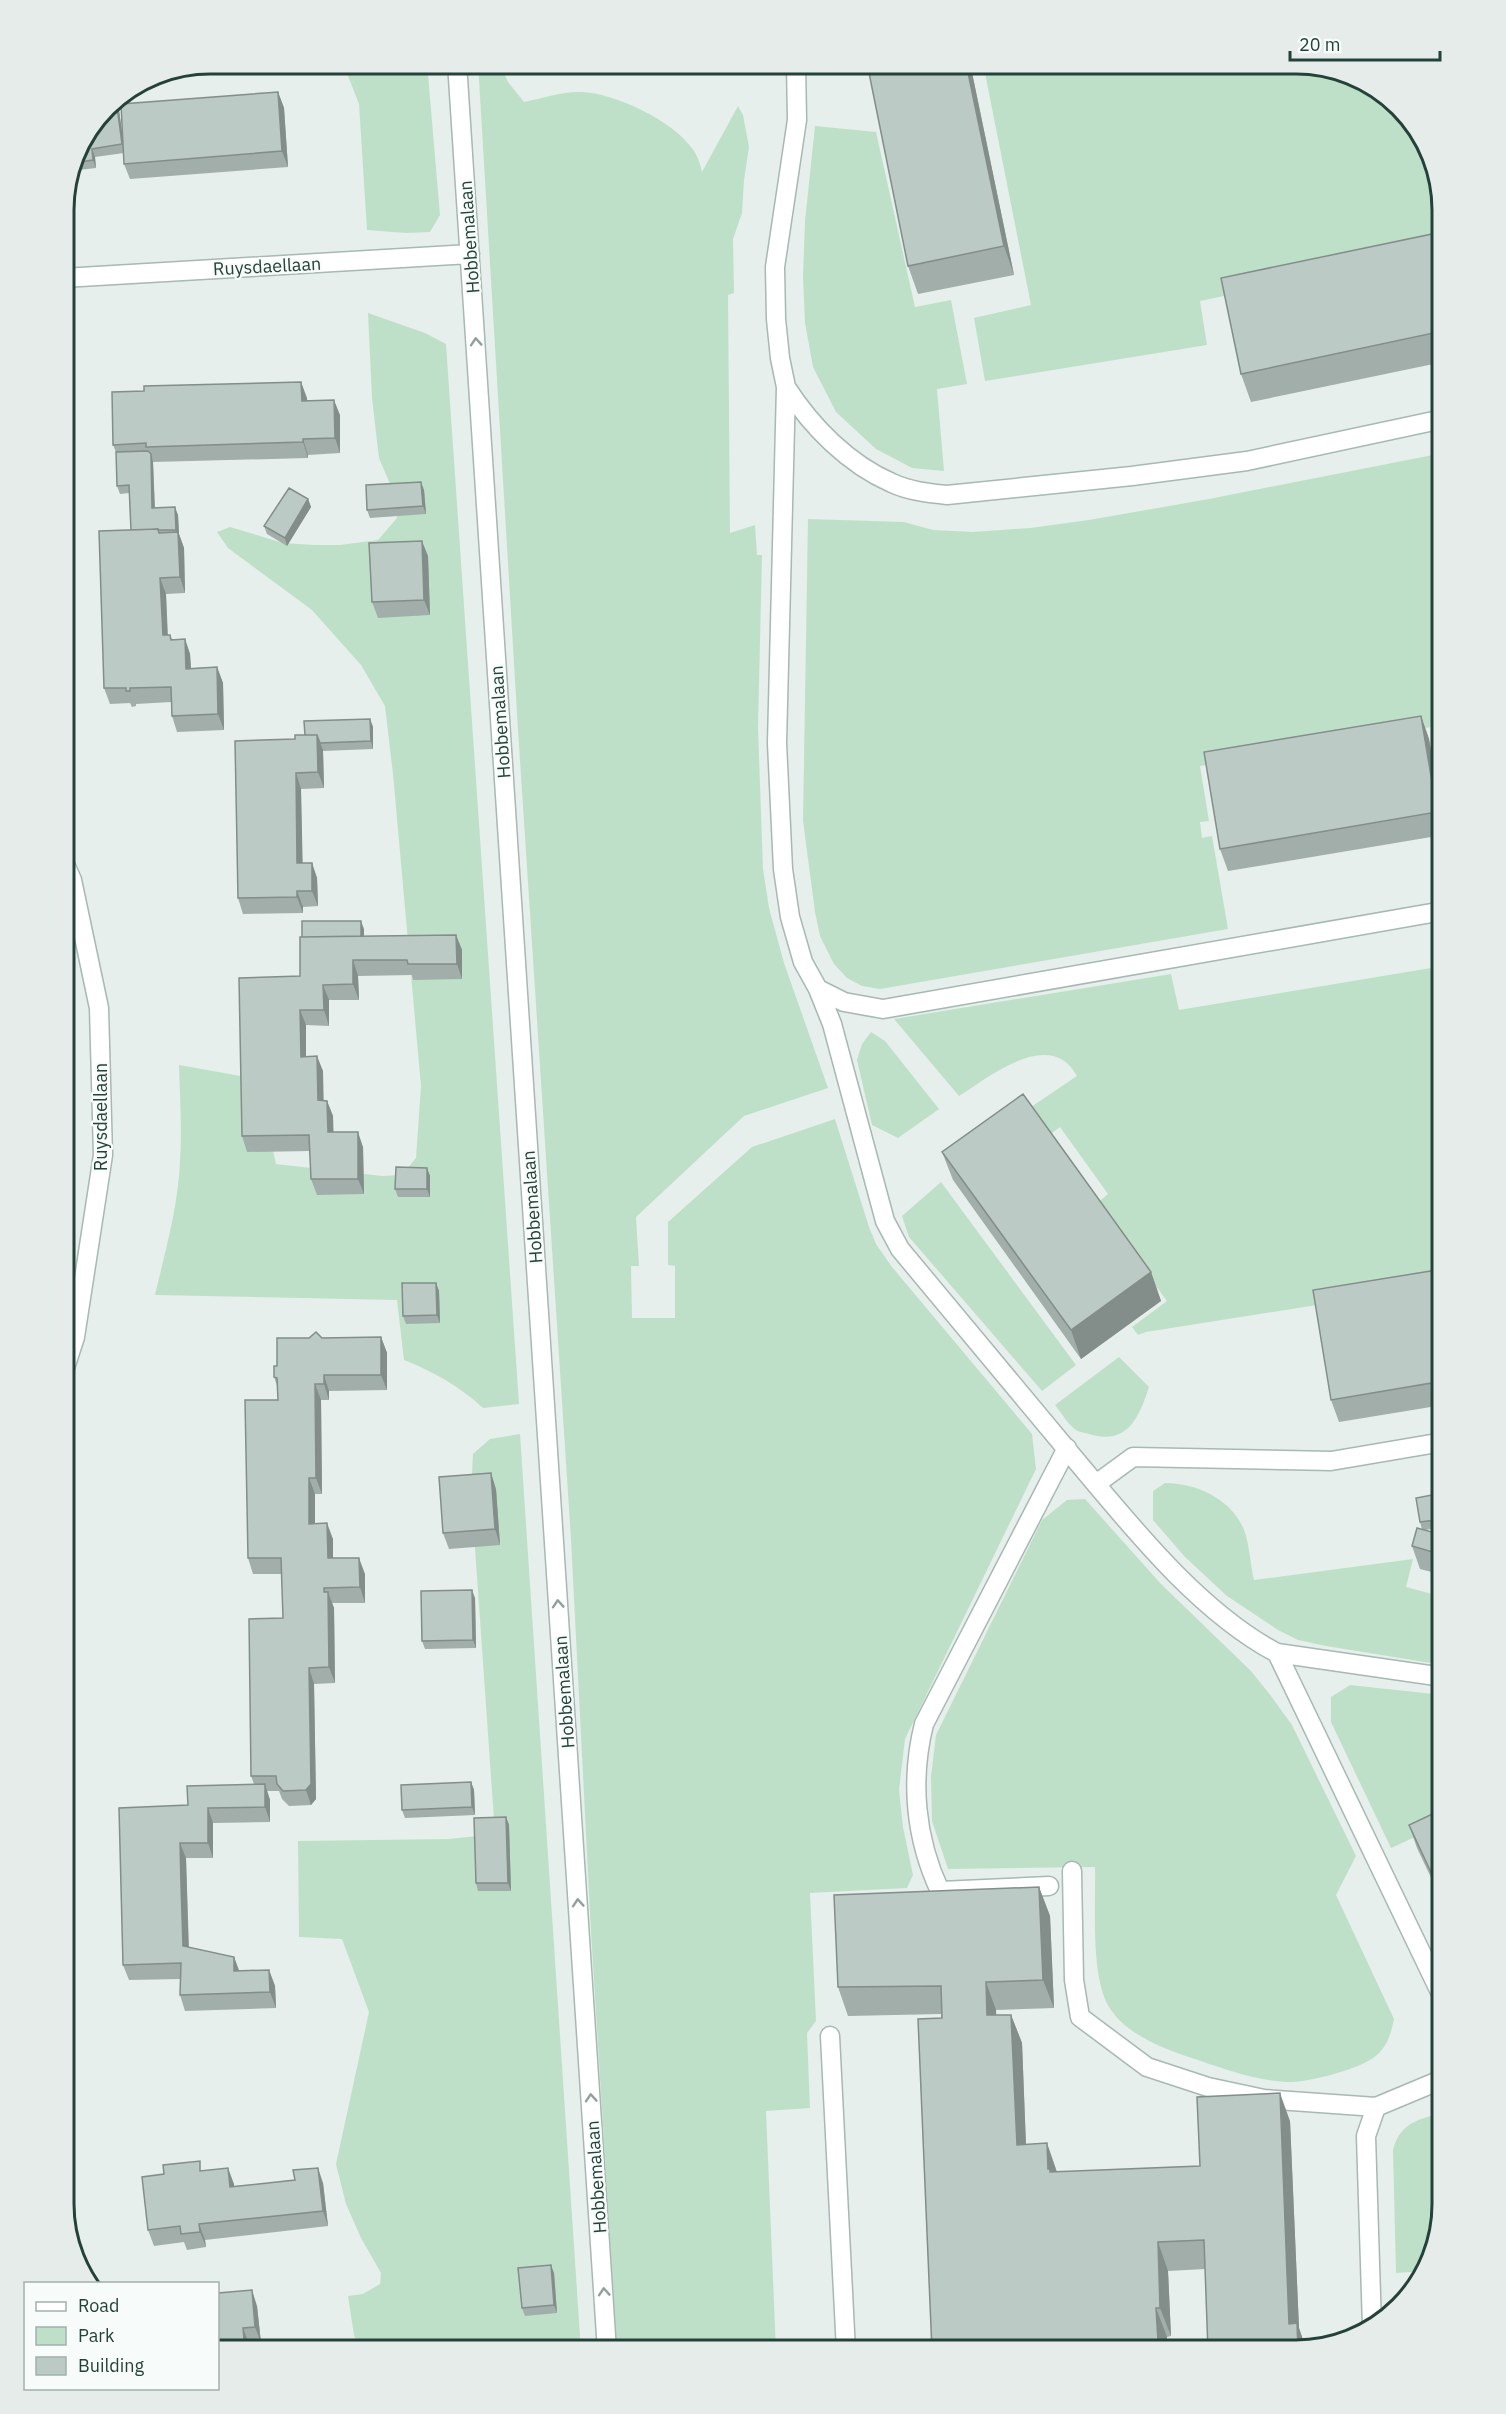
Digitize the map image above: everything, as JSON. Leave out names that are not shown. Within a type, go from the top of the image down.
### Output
[{"type":"street","name":"Hobbemalaan","points":[[458,74],[607,2340]]},
{"type":"street","points":[[796,74],[797,120],[775,267],[779,348],[786,387],[777,743],[783,869],[790,917],[803,962],[818,989],[832,1024],[885,1221],[900,1250],[1096,1484],[1148,1545],[1215,1610],[1277,1653],[1432,1675]]},
{"type":"street","name":"Ruysdaellaan","points":[[74,277],[470,254]]},
{"type":"street","points":[[786,387],[800,408],[823,434],[869,471],[892,483],[917,491],[946,495],[1132,476],[1247,461],[1432,421]]},
{"type":"street","name":"Ruysdaellaan","points":[[74,889],[99,1008],[103,1155],[74,1340]]},
{"type":"street","points":[[818,989],[844,1002],[883,1009],[1432,913]]},
{"type":"street","points":[[1096,1484],[1133,1457],[1331,1461],[1432,1444]]},
{"type":"street","points":[[1049,1886],[940,1891],[931,1872],[919,1828],[916,1771],[924,1724],[1067,1448]]},
{"type":"street","points":[[1277,1653],[1432,1975]]},
{"type":"street","points":[[1071,1871],[1074,1980],[1080,2017],[1148,2067],[1208,2088],[1264,2098],[1376,2107],[1432,2084]]},
{"type":"street","points":[[830,2036],[845,2340]]},
{"type":"street","points":[[1372,2318],[1366,2136],[1376,2107]]},
{"type":"green space","points":[[347,74],[428,74],[440,215],[430,232],[367,230],[359,104]]},
{"type":"green space","points":[[479,74],[505,74],[524,102],[583,92],[611,98],[642,110],[682,137],[695,153],[702,172],[738,106],[743,115],[749,147],[742,213],[733,239],[734,293],[728,295],[730,533],[755,525],[757,555],[762,555],[758,728],[763,869],[769,908],[784,963],[828,1088],[744,1116],[636,1217],[639,1266],[631,1266],[632,1318],[675,1318],[675,1266],[668,1265],[668,1222],[752,1147],[835,1119],[876,1244],[892,1267],[1032,1434],[1036,1469],[905,1739],[899,1790],[903,1827],[913,1875],[907,1888],[810,1893],[816,2021],[807,2033],[810,2108],[766,2111],[776,2340],[616,2340],[591,1932],[571,1539],[518,730]]},
{"type":"green space","points":[[985,74],[1305,74],[1323,76],[1357,88],[1386,107],[1410,134],[1422,157],[1431,192],[1432,252],[1200,301],[1207,345],[985,381],[974,318],[1031,305]]},
{"type":"green space","points":[[815,126],[876,132],[915,307],[951,300],[967,384],[937,389],[944,471],[912,468],[876,449],[836,412],[813,367],[805,323],[803,277],[805,221]]},
{"type":"green space","points":[[368,313],[425,333],[446,344],[519,1404],[483,1408],[446,1380],[404,1360],[397,1300],[155,1295],[179,1179],[181,1138],[179,1065],[257,1079],[276,1164],[382,1176],[402,1175],[416,1158],[421,1086],[385,706],[361,665],[312,610],[228,548],[217,532],[230,527],[283,543],[340,545],[378,540],[397,518],[393,491],[379,458],[372,398]]},
{"type":"green space","points":[[1432,455],[1432,727],[1200,766],[1209,821],[1200,822],[1202,838],[1212,836],[1228,929],[880,989],[862,986],[847,978],[834,964],[820,936],[803,821],[808,519],[904,522],[933,530],[973,532],[1030,528],[1089,520]]},
{"type":"green space","points":[[1432,968],[1432,1287],[1138,1335],[1132,1327],[1167,1301],[1096,1204],[1108,1194],[1060,1127],[1048,1136],[1031,1107],[1077,1076],[1065,1062],[1051,1056],[1036,1056],[1002,1068],[959,1096],[894,1019],[1171,974],[1179,1010]]},
{"type":"green space","points":[[871,1032],[885,1041],[939,1109],[898,1138],[872,1125],[857,1060],[862,1044]]},
{"type":"green space","points":[[941,1182],[1076,1365],[1042,1391],[909,1237],[902,1216]]},
{"type":"green space","points":[[1119,1357],[1149,1387],[1136,1418],[1130,1426],[1113,1436],[1102,1437],[1076,1430],[1055,1405]]},
{"type":"green space","points":[[520,1434],[580,2340],[356,2340],[348,2296],[363,2294],[380,2284],[381,2273],[361,2238],[346,2204],[336,2164],[369,2012],[342,1939],[299,1937],[298,1841],[449,1839],[495,1834],[471,1491],[473,1454],[490,1439]]},
{"type":"green space","points":[[1165,1483],[1177,1484],[1200,1490],[1222,1502],[1231,1510],[1244,1530],[1254,1580],[1413,1559],[1406,1587],[1432,1594],[1432,1663],[1298,1640],[1278,1630],[1227,1596],[1185,1557],[1153,1520],[1153,1491]]},
{"type":"green space","points":[[1085,1499],[1161,1584],[1251,1671],[1292,1725],[1356,1856],[1336,1895],[1394,2019],[1386,2043],[1381,2051],[1370,2060],[1334,2074],[1286,2082],[1241,2074],[1149,2041],[1117,2017],[1109,2007],[1103,1993],[1096,1959],[1095,1867],[948,1869],[932,1821],[931,1777],[936,1735],[1042,1520],[1067,1500]]},
{"type":"green space","points":[[1350,1685],[1432,1694],[1432,1829],[1391,1848],[1331,1722],[1331,1697]]},
{"type":"green space","points":[[1432,2116],[1430,2231],[1414,2272],[1396,2273],[1393,2150],[1403,2130],[1419,2120]]},
{"type":"building","points":[[869,74],[968,74],[1004,246],[908,266]]},
{"type":"building","points":[[278,92],[282,151],[124,164],[121,106],[124,104]]},
{"type":"building","points":[[117,109],[122,144],[92,149],[93,160],[82,162],[96,134]]},
{"type":"building","points":[[1432,234],[1432,333],[1241,374],[1221,278]]},
{"type":"building","points":[[301,382],[302,401],[334,400],[335,438],[303,439],[303,442],[146,447],[146,443],[113,445],[112,392],[144,391],[144,386]]},
{"type":"building","points":[[148,451],[151,454],[152,508],[175,507],[176,530],[131,530],[129,485],[117,486],[116,452]]},
{"type":"building","points":[[421,482],[423,506],[367,510],[366,485]]},
{"type":"building","points":[[289,488],[308,499],[285,538],[264,526]]},
{"type":"building","points":[[158,529],[159,533],[178,532],[180,577],[160,578],[163,635],[170,635],[171,640],[185,639],[186,669],[217,667],[218,714],[172,716],[171,687],[130,688],[130,691],[126,691],[126,688],[104,688],[99,531]]},
{"type":"building","points":[[422,541],[424,600],[372,602],[369,543]]},
{"type":"building","points":[[1421,716],[1432,782],[1432,813],[1220,849],[1204,752]]},
{"type":"building","points":[[370,719],[371,741],[320,743],[317,735],[305,735],[304,721]]},
{"type":"building","points":[[295,735],[317,735],[318,772],[296,773],[297,863],[312,863],[312,891],[297,891],[297,897],[238,898],[235,741],[295,739]]},
{"type":"building","points":[[302,921],[361,921],[361,936],[302,937]]},
{"type":"building","points":[[456,935],[457,964],[408,964],[407,960],[353,960],[353,984],[323,985],[324,1010],[300,1010],[301,1057],[317,1056],[318,1100],[327,1101],[328,1132],[358,1132],[358,1179],[311,1179],[309,1135],[242,1136],[239,978],[300,976],[300,937]]},
{"type":"building","points":[[1023,1094],[1151,1272],[1071,1330],[942,1152]]},
{"type":"building","points":[[396,1167],[427,1168],[427,1189],[395,1189]]},
{"type":"building","points":[[1432,1271],[1432,1383],[1331,1400],[1313,1290]]},
{"type":"building","points":[[402,1283],[436,1283],[437,1315],[403,1316]]},
{"type":"building","points":[[316,1332],[322,1338],[381,1337],[381,1375],[324,1375],[324,1384],[315,1384],[316,1478],[309,1478],[309,1524],[327,1523],[328,1558],[359,1558],[360,1587],[324,1588],[324,1592],[328,1592],[329,1667],[309,1668],[311,1784],[306,1790],[283,1791],[277,1784],[276,1776],[251,1776],[249,1619],[283,1618],[281,1558],[248,1558],[245,1400],[278,1400],[277,1378],[274,1377],[274,1366],[277,1366],[277,1338],[309,1338]]},
{"type":"building","points":[[491,1473],[495,1529],[443,1533],[439,1477]]},
{"type":"building","points":[[1432,1495],[1432,1520],[1420,1522],[1416,1498]]},
{"type":"building","points":[[1417,1528],[1432,1532],[1432,1552],[1412,1546]]},
{"type":"building","points":[[472,1590],[473,1640],[422,1641],[421,1591]]},
{"type":"building","points":[[471,1782],[472,1807],[402,1810],[401,1785]]},
{"type":"building","points":[[265,1784],[265,1807],[208,1808],[208,1843],[180,1843],[183,1946],[234,1957],[234,1971],[269,1970],[270,1992],[180,1995],[181,1963],[123,1965],[119,1808],[188,1805],[187,1786]]},
{"type":"building","points":[[1432,1814],[1432,1874],[1409,1825]]},
{"type":"building","points":[[506,1817],[508,1883],[476,1883],[474,1818]]},
{"type":"building","points":[[1039,1887],[1043,1980],[986,1982],[987,2015],[1011,2015],[1017,2145],[1047,2143],[1050,2172],[1200,2166],[1197,2097],[1280,2093],[1289,2324],[1297,2323],[1298,2340],[1208,2340],[1204,2240],[1158,2242],[1160,2308],[1156,2308],[1158,2340],[932,2340],[918,2019],[942,2018],[941,1986],[838,1987],[834,1895]]},
{"type":"building","points":[[200,2161],[200,2171],[228,2168],[230,2187],[295,2180],[293,2170],[318,2168],[323,2211],[199,2224],[200,2232],[181,2234],[180,2226],[148,2230],[142,2177],[164,2174],[163,2165]]},
{"type":"building","points":[[551,2265],[554,2305],[522,2308],[518,2268]]},
{"type":"building","points":[[252,2290],[255,2327],[243,2328],[244,2340],[219,2340],[219,2293]]}]
